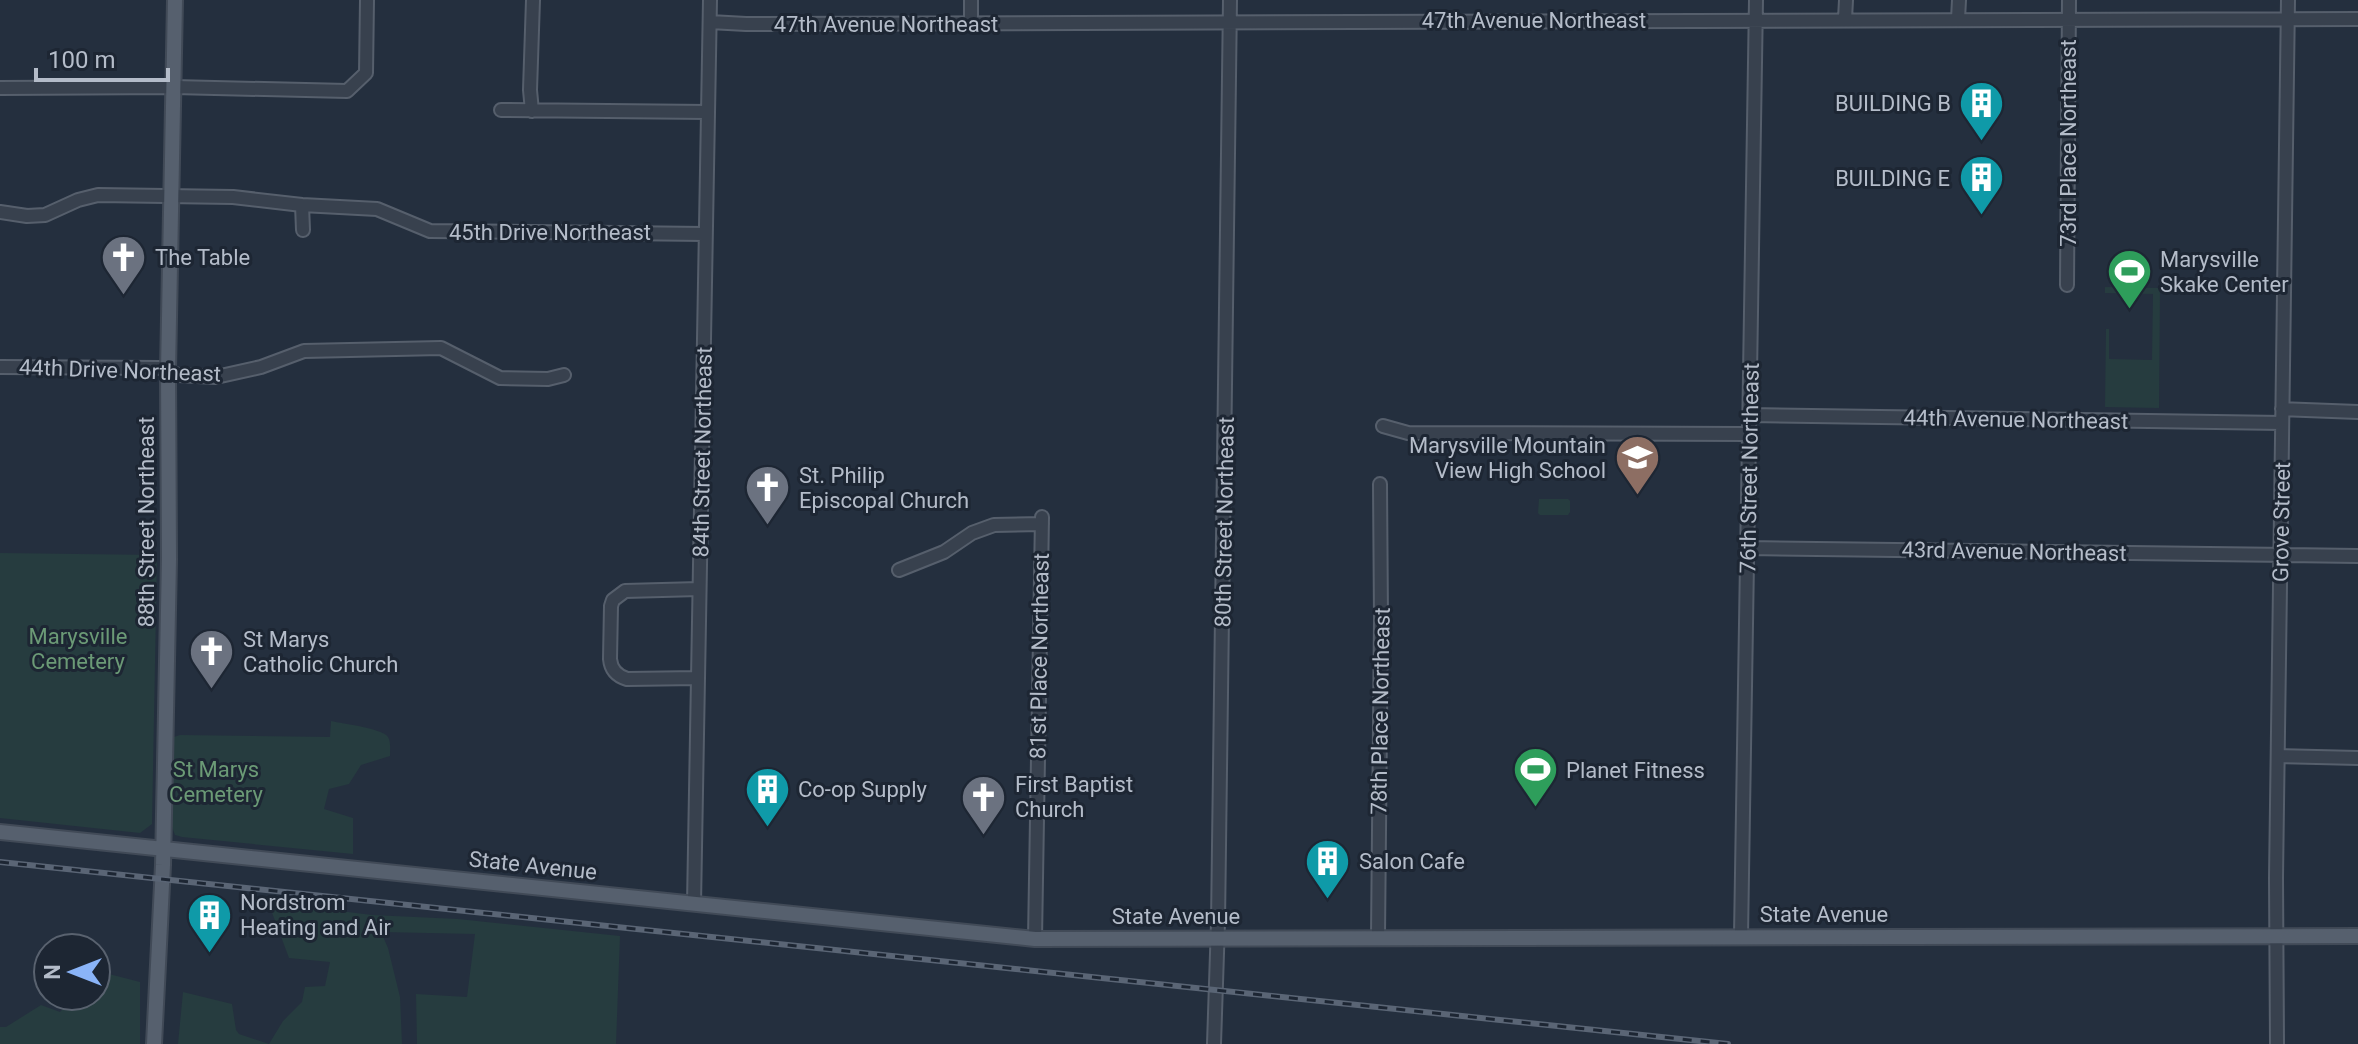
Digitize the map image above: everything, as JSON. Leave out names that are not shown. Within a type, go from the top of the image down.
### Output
[{"type":"main road","name":"88th Street Northeast","points":[[154,1044],[163,849],[169,559],[168,371],[175,0]]},
{"type":"main road","name":"State Avenue","points":[[0,832],[1035,939],[2358,936]]},
{"type":"street","points":[[0,88],[174,87],[347,91],[366,73],[367,0]]},
{"type":"street","points":[[532,111],[533,0]]},
{"type":"street","name":"84th Street Northeast","points":[[694,904],[710,0]]},
{"type":"street","points":[[971,0],[971,24]]},
{"type":"street","name":"80th Street Northeast","points":[[1214,1044],[1230,0]]},
{"type":"street","name":"76th Street Northeast","points":[[1741,936],[1756,0]]},
{"type":"street","points":[[1845,19],[1846,0]]},
{"type":"street","points":[[1958,19],[1959,0]]},
{"type":"street","name":"73rd Place Northeast","points":[[2067,285],[2069,0]]},
{"type":"street","name":"Grove Street","points":[[2277,1044],[2275,936],[2288,0]]},
{"type":"street","name":"47th Avenue Northeast","points":[[710,22],[971,24],[2358,19]]},
{"type":"street","points":[[501,110],[707,112]]},
{"type":"street","name":"45th Drive Northeast","points":[[0,212],[45,215],[98,195],[173,195],[377,209],[430,231],[705,234]]},
{"type":"street","points":[[302,205],[303,230]]},
{"type":"street","name":"44th Drive Northeast","points":[[0,367],[160,368],[178,375],[216,377],[261,367],[304,351],[441,348],[500,378],[548,379],[564,375]]},
{"type":"street","name":"44th Avenue Northeast","points":[[1750,415],[2282,416],[2358,412]]},
{"type":"street","points":[[1383,426],[1408,433],[1749,434]]},
{"type":"street","name":"78th Place Northeast","points":[[1378,937],[1380,484]]},
{"type":"street","name":"81st Place Northeast","points":[[899,570],[944,552],[972,533],[994,525],[1042,520],[1035,939]]},
{"type":"street","name":"43rd Avenue Northeast","points":[[1748,548],[2358,556]]},
{"type":"street","points":[[698,678],[627,679],[613,670],[610,659],[611,606],[618,594],[632,589],[699,589]]},
{"type":"street","points":[[2278,756],[2358,758]]},
{"type":"green space","points":[[2105,287],[2160,288],[2159,408],[2105,407],[2106,329],[2109,329],[2109,359],[2152,360],[2153,294],[2105,293]]},
{"type":"green space","points":[[1539,499],[1568,499],[1570,512],[1568,515],[1540,515]]},
{"type":"green space","name":"Marysville Cemetery","points":[[0,553],[157,555],[152,824],[140,833],[0,818]]},
{"type":"green space","name":"St Marys Cemetery","points":[[331,721],[378,731],[390,741],[390,756],[361,765],[349,784],[329,789],[324,809],[353,818],[353,854],[175,835],[172,827],[174,737],[330,737]]},
{"type":"green space","points":[[268,902],[372,915],[458,919],[620,936],[616,1044],[417,1044],[416,994],[467,997],[475,934],[381,932],[400,997],[402,1044],[269,1044],[283,1021],[302,1002],[305,987],[325,986],[330,962],[289,958]]},
{"type":"green space","points":[[112,975],[140,982],[140,1044],[0,1044],[0,1027],[6,1027],[32,1011],[112,1012]]},
{"type":"green space","points":[[183,992],[232,1004],[239,1034],[269,1044],[178,1044]]},
{"type":"railway","points":[[0,862],[1728,1044]]},
{"type":"place","name":"BUILDING B","points":[[1982,142]]},
{"type":"place","name":"BUILDING E","points":[[1981,217]]},
{"type":"place","name":"The Table","points":[[124,296]]},
{"type":"place","name":"Marysville Skake Center","points":[[2129,311]]},
{"type":"place","name":"Marysville Mountain View High School","points":[[1637,497]]},
{"type":"place","name":"St. Philip Episcopal Church","points":[[768,527]]},
{"type":"place","name":"St Marys Catholic Church","points":[[212,691]]},
{"type":"place","name":"Planet Fitness","points":[[1535,809]]},
{"type":"place","name":"Co-op Supply","points":[[767,828]]},
{"type":"place","name":"First Baptist Church","points":[[984,836]]},
{"type":"place","name":"Salon Cafe","points":[[1328,900]]},
{"type":"place","name":"Nordstrom Heating and Air","points":[[209,954]]}]
